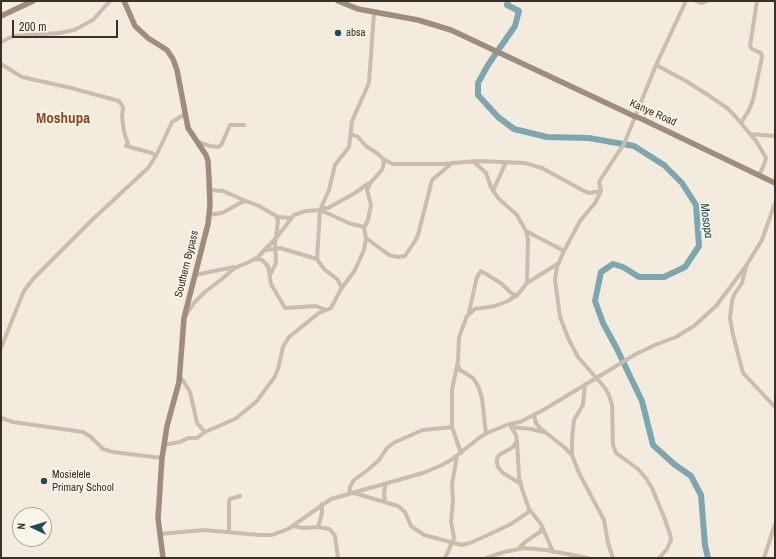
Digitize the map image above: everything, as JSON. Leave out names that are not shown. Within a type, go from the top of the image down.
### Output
[{"type":"street","points":[[1,16],[33,1]]},
{"type":"street","points":[[1,42],[13,36],[60,33],[74,30],[93,20],[110,1]]},
{"type":"street","name":"Southern Bypass","points":[[124,1],[135,26],[145,36],[167,50],[173,59],[177,70],[188,128],[204,150],[208,161],[210,190],[209,215],[184,318],[180,377],[168,419],[162,458],[158,511],[163,558]]},
{"type":"street","points":[[317,259],[320,209],[329,190],[335,166],[349,147],[352,121],[370,80],[374,13],[358,9],[338,1]]},
{"type":"street","points":[[659,558],[667,549],[671,540],[664,517],[652,488],[646,478],[638,469],[616,453],[613,445],[611,400],[605,388],[574,350],[563,326],[555,286],[555,274],[564,251],[580,222],[595,203],[601,191],[599,182],[624,144],[634,116],[656,65],[686,1]]},
{"type":"street","points":[[696,1],[700,3],[707,1]]},
{"type":"street","points":[[741,124],[753,100],[762,57],[761,53],[752,49],[750,46],[757,1]]},
{"type":"street","name":"Kanye Road","points":[[374,13],[429,22],[451,30],[490,47],[775,183]]},
{"type":"street","points":[[1,64],[16,74],[29,79],[69,87],[119,102],[123,107],[122,117],[124,132],[128,144],[126,146],[152,153],[156,156]]},
{"type":"street","points":[[656,65],[686,81],[720,103],[741,124],[756,141],[766,158],[759,175]]},
{"type":"street","points":[[1,348],[4,334],[24,291],[33,279],[93,219],[142,174],[156,156],[172,122],[185,114]]},
{"type":"street","points":[[198,142],[218,147],[221,145],[230,125],[244,125]]},
{"type":"street","points":[[351,134],[358,137],[366,146],[388,162],[398,164],[473,162],[525,163],[542,168],[565,182],[588,193],[601,191]]},
{"type":"street","points":[[749,134],[775,136]]},
{"type":"street","points":[[254,260],[276,238],[291,218],[299,213],[327,208],[355,193],[371,182],[382,170],[384,163],[383,158]]},
{"type":"street","points":[[473,162],[486,173],[493,191],[498,198],[517,215],[526,231],[528,240],[527,283]]},
{"type":"street","points":[[493,191],[506,162]]},
{"type":"street","points":[[366,238],[389,254],[398,257],[405,256],[416,242],[432,180],[452,163]]},
{"type":"street","points":[[164,445],[180,442],[188,438],[197,438],[205,432],[229,423],[256,402],[276,374],[283,347],[289,337],[319,313],[331,308],[342,288],[355,270],[364,250],[366,238],[364,228],[370,212],[371,204],[367,190],[371,182]]},
{"type":"street","points":[[210,190],[224,192],[259,206],[276,216],[291,218]]},
{"type":"street","points":[[209,215],[222,213],[246,201]]},
{"type":"street","points":[[160,534],[204,530],[272,535],[293,526],[331,499],[433,470],[459,454],[486,434],[520,422],[534,415],[636,354],[676,337],[694,326],[716,306],[746,266],[762,240],[775,203]]},
{"type":"street","points":[[320,209],[336,218],[364,228]]},
{"type":"street","points":[[270,274],[276,262],[275,248],[278,221],[276,216]]},
{"type":"street","points":[[526,231],[564,251]]},
{"type":"street","points":[[265,250],[281,248],[317,259],[324,269],[337,278],[342,288]]},
{"type":"street","points":[[195,275],[236,267],[260,259],[268,266],[273,289],[285,308],[316,306],[326,310]]},
{"type":"street","points":[[469,313],[475,309],[495,306],[517,296],[527,283],[559,263]]},
{"type":"street","points":[[746,266],[742,284],[734,294],[732,301],[730,318],[733,335],[743,372],[775,407]]},
{"type":"street","points":[[184,318],[201,295],[236,267]]},
{"type":"street","points":[[447,558],[454,532],[451,521],[453,501],[452,484],[459,454],[452,427],[452,390],[457,363],[459,337],[469,313],[477,277],[481,272],[484,272],[502,284],[511,293],[517,296]]},
{"type":"street","points":[[457,363],[460,370],[473,378],[478,386],[482,398],[486,434]]},
{"type":"street","points":[[180,377],[190,392],[197,423],[205,432]]},
{"type":"street","points":[[585,384],[583,405],[574,420],[572,454],[579,473],[604,520],[608,543],[613,558]]},
{"type":"street","points":[[534,415],[536,423],[545,433],[572,454]]},
{"type":"street","points":[[1,418],[13,422],[83,432],[91,437],[103,449],[113,452],[162,458]]},
{"type":"street","points":[[510,425],[545,433]]},
{"type":"street","points":[[510,425],[516,435],[521,485],[530,511],[539,521],[553,552]]},
{"type":"street","points":[[351,493],[352,483],[354,480],[369,470],[379,460],[387,448],[394,442],[423,430],[452,427]]},
{"type":"street","points":[[517,441],[512,447],[499,455],[497,463],[498,468],[503,473],[521,485]]},
{"type":"street","points":[[386,483],[384,494],[386,502]]},
{"type":"street","points":[[351,493],[398,506],[405,512],[411,526],[424,535],[462,545],[470,543],[510,524],[530,511]]},
{"type":"street","points":[[228,531],[229,501],[230,499],[240,496]]},
{"type":"street","points":[[318,527],[322,513],[322,504]]},
{"type":"street","points":[[764,558],[775,524]]},
{"type":"street","points":[[293,526],[329,529],[335,536],[338,558]]},
{"type":"street","points":[[517,549],[540,532],[542,527]]},
{"type":"street","points":[[487,558],[524,548],[588,558]]},
{"type":"street","points":[[559,553],[564,558]]},
{"type":"waterway","name":"Mosopa","points":[[508,1],[507,5],[519,11],[515,26],[488,65],[478,83],[478,95],[498,117],[514,129],[547,137],[589,138],[634,146],[664,165],[682,183],[696,205],[699,246],[685,267],[664,277],[639,277],[623,267],[613,264],[601,272],[595,301],[603,323],[642,401],[653,445],[674,464],[691,476],[701,495],[705,545],[708,558]]},
{"type":"place","name":"absa","points":[[338,33]]},
{"type":"place","name":"Mosielele Primary School","points":[[44,481]]},
{"type":"district","name":"Moshupa","points":[[63,119]]}]
